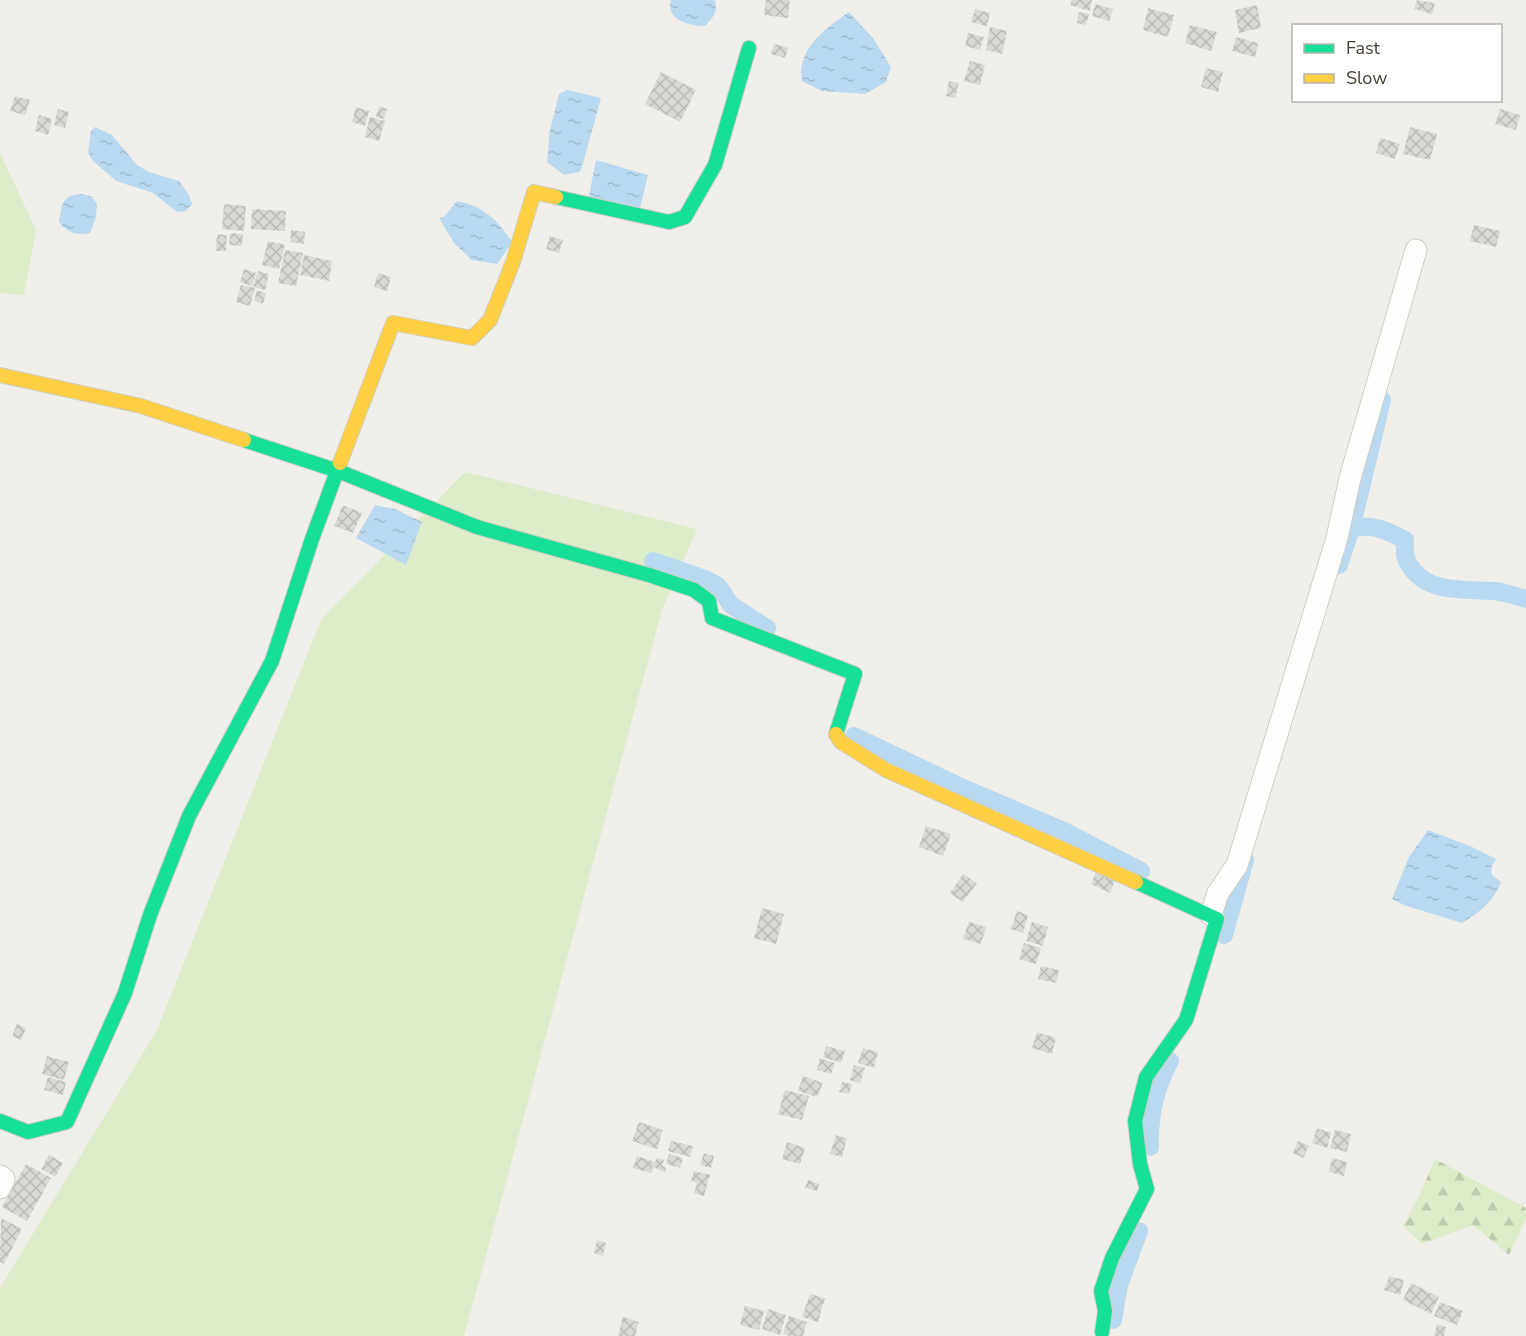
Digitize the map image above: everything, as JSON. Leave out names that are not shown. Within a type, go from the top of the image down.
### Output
[{"type":"street","points":[[0,1121],[28,1132],[67,1122],[125,993],[150,915],[189,816],[272,661],[312,539],[393,323],[472,338],[490,320],[513,262],[534,192],[669,222],[685,216],[715,165],[749,48]]},
{"type":"street","points":[[1211,916],[1218,893],[1237,865],[1337,538],[1350,478],[1416,250]]},
{"type":"street","points":[[0,375],[141,406],[338,471],[477,527],[649,575],[694,590],[709,601],[712,618],[855,674],[835,733],[841,742],[886,770],[1217,919],[1186,1020],[1146,1077],[1135,1121],[1140,1164],[1147,1189],[1112,1258],[1101,1291],[1105,1311],[1102,1332]]},
{"type":"street","points":[[0,1176],[4,1179],[0,1188]]},
{"type":"green space","points":[[0,153],[36,230],[24,295],[0,293]]},
{"type":"green space","points":[[465,472],[697,529],[662,610],[464,1336],[0,1336],[0,1288],[157,1030],[321,620]]},
{"type":"green space","points":[[1435,1159],[1526,1208],[1526,1219],[1509,1255],[1473,1225],[1422,1244],[1403,1226]]},
{"type":"water","points":[[671,0],[715,0],[715,11],[705,26],[693,25],[675,17],[670,7]]},
{"type":"water","points":[[849,12],[873,38],[891,67],[886,82],[865,94],[822,91],[802,81],[801,70],[808,49],[822,32]]},
{"type":"water","points":[[567,90],[601,98],[582,167],[579,172],[564,175],[547,162],[550,130],[559,94]]},
{"type":"water","points":[[95,127],[112,135],[137,165],[149,172],[179,181],[189,195],[192,204],[186,211],[177,212],[153,193],[116,181],[92,160],[88,152],[91,131]]},
{"type":"water","points":[[596,160],[648,175],[640,208],[588,201]]},
{"type":"water","points":[[82,194],[92,197],[97,204],[96,217],[90,233],[81,234],[69,231],[59,222],[64,202],[70,196]]},
{"type":"water","points":[[457,201],[475,206],[489,215],[512,242],[497,264],[472,260],[454,243],[439,218],[444,217]]},
{"type":"water","points":[[375,505],[395,509],[422,522],[406,565],[356,538]]},
{"type":"water","points":[[1428,830],[1496,859],[1491,868],[1492,875],[1501,882],[1498,889],[1485,906],[1462,923],[1392,899],[1409,857]]},
{"type":"building","points":[[766,0],[790,0],[788,18],[764,15]]},
{"type":"building","points":[[1072,0],[1092,0],[1090,11],[1070,5]]},
{"type":"building","points":[[1417,0],[1435,3],[1432,14],[1414,9]]},
{"type":"building","points":[[1095,4],[1113,9],[1109,21],[1092,16]]},
{"type":"building","points":[[1257,5],[1261,28],[1239,33],[1235,10]]},
{"type":"building","points":[[1148,8],[1174,15],[1168,37],[1143,30]]},
{"type":"building","points":[[975,9],[990,13],[987,26],[971,22]]},
{"type":"building","points":[[1079,12],[1089,14],[1086,25],[1077,23]]},
{"type":"building","points":[[1190,25],[1217,32],[1211,51],[1185,43]]},
{"type":"building","points":[[990,27],[1007,31],[1002,54],[986,50]]},
{"type":"building","points":[[968,33],[984,37],[980,50],[965,46]]},
{"type":"building","points":[[1236,37],[1258,43],[1255,57],[1232,51]]},
{"type":"building","points":[[774,44],[788,48],[785,58],[771,54]]},
{"type":"building","points":[[970,61],[985,65],[980,85],[964,81]]},
{"type":"building","points":[[1206,68],[1223,72],[1218,92],[1201,87]]},
{"type":"building","points":[[661,72],[696,90],[680,122],[645,104]]},
{"type":"building","points":[[949,81],[959,83],[955,98],[946,96]]},
{"type":"building","points":[[15,96],[30,100],[25,115],[10,111]]},
{"type":"building","points":[[379,106],[387,109],[384,119],[376,117]]},
{"type":"building","points":[[356,107],[369,111],[365,126],[352,122]]},
{"type":"building","points":[[58,109],[69,112],[65,128],[54,125]]},
{"type":"building","points":[[1500,109],[1520,115],[1516,130],[1495,124]]},
{"type":"building","points":[[39,115],[52,119],[48,135],[35,131]]},
{"type":"building","points":[[370,117],[385,121],[379,141],[365,137]]},
{"type":"building","points":[[1410,127],[1437,134],[1430,160],[1403,154]]},
{"type":"building","points":[[1380,138],[1400,144],[1395,159],[1376,153]]},
{"type":"building","points":[[224,204],[246,206],[244,231],[222,229]]},
{"type":"building","points":[[252,209],[286,211],[285,231],[251,229]]},
{"type":"building","points":[[1474,225],[1500,231],[1496,247],[1470,241]]},
{"type":"building","points":[[291,230],[305,232],[304,244],[290,242]]},
{"type":"building","points":[[230,233],[243,234],[242,246],[229,245]]},
{"type":"building","points":[[217,234],[227,235],[226,251],[216,251]]},
{"type":"building","points":[[550,236],[563,240],[559,253],[546,249]]},
{"type":"building","points":[[268,241],[285,245],[279,269],[262,265]]},
{"type":"building","points":[[285,250],[303,253],[296,286],[278,283]]},
{"type":"building","points":[[304,255],[332,261],[329,281],[300,275]]},
{"type":"building","points":[[244,269],[256,273],[252,286],[240,282]]},
{"type":"building","points":[[258,271],[269,274],[265,290],[253,287]]},
{"type":"building","points":[[378,273],[391,277],[387,291],[374,287]]},
{"type":"building","points":[[241,285],[255,288],[250,306],[236,302]]},
{"type":"building","points":[[257,290],[266,293],[263,304],[254,301]]},
{"type":"building","points":[[343,505],[362,513],[353,533],[334,526]]},
{"type":"building","points":[[926,826],[951,834],[943,856],[919,847]]},
{"type":"building","points":[[1098,867],[1117,875],[1110,893],[1091,884]]},
{"type":"building","points":[[963,874],[977,883],[963,902],[950,893]]},
{"type":"building","points":[[762,908],[784,914],[776,944],[754,938]]},
{"type":"building","points":[[1017,911],[1028,915],[1023,933],[1011,929]]},
{"type":"building","points":[[969,922],[986,927],[981,944],[963,939]]},
{"type":"building","points":[[1032,922],[1048,927],[1043,946],[1026,941]]},
{"type":"building","points":[[1024,943],[1041,948],[1036,964],[1019,959]]},
{"type":"building","points":[[1041,966],[1059,970],[1056,983],[1038,979]]},
{"type":"building","points":[[17,1024],[26,1028],[21,1040],[12,1036]]},
{"type":"building","points":[[1037,1032],[1056,1038],[1052,1054],[1032,1048]]},
{"type":"building","points":[[826,1046],[845,1051],[841,1063],[823,1057]]},
{"type":"building","points":[[863,1048],[878,1052],[874,1068],[858,1063]]},
{"type":"building","points":[[47,1056],[69,1062],[64,1080],[42,1074]]},
{"type":"building","points":[[820,1058],[835,1063],[831,1074],[817,1070]]},
{"type":"building","points":[[854,1065],[865,1068],[860,1083],[850,1080]]},
{"type":"building","points":[[803,1076],[823,1083],[817,1097],[798,1091]]},
{"type":"building","points":[[48,1077],[66,1082],[63,1095],[44,1090]]},
{"type":"building","points":[[842,1082],[852,1084],[849,1094],[839,1092]]},
{"type":"building","points":[[785,1090],[809,1096],[802,1120],[778,1114]]},
{"type":"building","points":[[639,1122],[663,1130],[657,1149],[632,1141]]},
{"type":"building","points":[[1317,1128],[1331,1133],[1327,1148],[1312,1143]]},
{"type":"building","points":[[1335,1130],[1351,1134],[1347,1152],[1330,1148]]},
{"type":"building","points":[[836,1135],[847,1138],[842,1157],[830,1154]]},
{"type":"building","points":[[671,1141],[693,1146],[690,1157],[668,1151]]},
{"type":"building","points":[[1298,1141],[1309,1146],[1303,1158],[1293,1153]]},
{"type":"building","points":[[787,1142],[805,1148],[800,1164],[782,1159]]},
{"type":"building","points":[[704,1153],[714,1156],[711,1168],[700,1165]]},
{"type":"building","points":[[669,1154],[683,1158],[680,1168],[666,1164]]},
{"type":"building","points":[[49,1155],[63,1163],[55,1177],[41,1169]]},
{"type":"building","points":[[637,1156],[655,1162],[657,1158],[664,1160],[662,1166],[666,1167],[665,1172],[653,1167],[651,1173],[633,1168]]},
{"type":"building","points":[[1332,1158],[1347,1162],[1344,1176],[1329,1172]]},
{"type":"building","points":[[26,1164],[51,1178],[27,1221],[2,1207]]},
{"type":"building","points":[[694,1171],[710,1175],[704,1196],[694,1193],[697,1183],[691,1181]]},
{"type":"building","points":[[808,1180],[819,1184],[817,1191],[805,1188]]},
{"type":"building","points":[[1,1218],[22,1229],[4,1264],[0,1262]]},
{"type":"building","points":[[597,1240],[606,1243],[603,1256],[594,1253]]},
{"type":"building","points":[[1389,1276],[1404,1280],[1400,1295],[1384,1290]]},
{"type":"building","points":[[1411,1283],[1439,1297],[1431,1314],[1403,1300]]},
{"type":"building","points":[[810,1294],[825,1298],[818,1322],[802,1317]]},
{"type":"building","points":[[1440,1302],[1463,1311],[1457,1325],[1434,1316]]},
{"type":"building","points":[[745,1306],[764,1311],[759,1330],[740,1325]]},
{"type":"building","points":[[768,1309],[786,1315],[780,1335],[762,1329]]},
{"type":"building","points":[[789,1316],[807,1322],[803,1336],[783,1334]]},
{"type":"building","points":[[623,1317],[639,1322],[635,1336],[618,1336]]},
{"type":"building","points":[[1437,1324],[1446,1327],[1444,1336],[1434,1336]]},
{"type":"waterway","points":[[1351,529],[1382,400]]},
{"type":"waterway","points":[[1339,565],[1351,529],[1372,527],[1405,540],[1405,555],[1408,563],[1424,580],[1446,588],[1498,592],[1526,599]]},
{"type":"waterway","points":[[653,561],[705,579],[718,586],[731,605],[767,628]]},
{"type":"waterway","points":[[854,736],[961,787],[1064,831],[1141,871]]},
{"type":"waterway","points":[[1224,935],[1245,860]]},
{"type":"waterway","points":[[1150,1147],[1154,1102],[1160,1081],[1170,1061]]},
{"type":"waterway","points":[[1113,1320],[1119,1285],[1139,1231]]},
{"type":"traffic: fast","points":[[556,197],[669,222],[685,217],[715,165],[749,48]]},
{"type":"traffic: fast","points":[[244,440],[338,471],[477,527],[649,575],[694,590],[709,601],[712,618],[855,674],[836,734]]},
{"type":"traffic: fast","points":[[0,1121],[28,1132],[67,1122],[125,993],[150,915],[189,816],[272,661],[340,463]]},
{"type":"traffic: fast","points":[[1102,1332],[1105,1311],[1101,1291],[1112,1258],[1147,1189],[1140,1164],[1135,1121],[1146,1077],[1186,1020],[1217,919],[1136,882]]},
{"type":"traffic: slow","points":[[340,463],[393,323],[472,338],[490,320],[513,262],[534,192],[556,197]]},
{"type":"traffic: slow","points":[[0,375],[141,406],[244,440]]},
{"type":"traffic: slow","points":[[836,734],[841,742],[886,770],[1136,882]]}]
